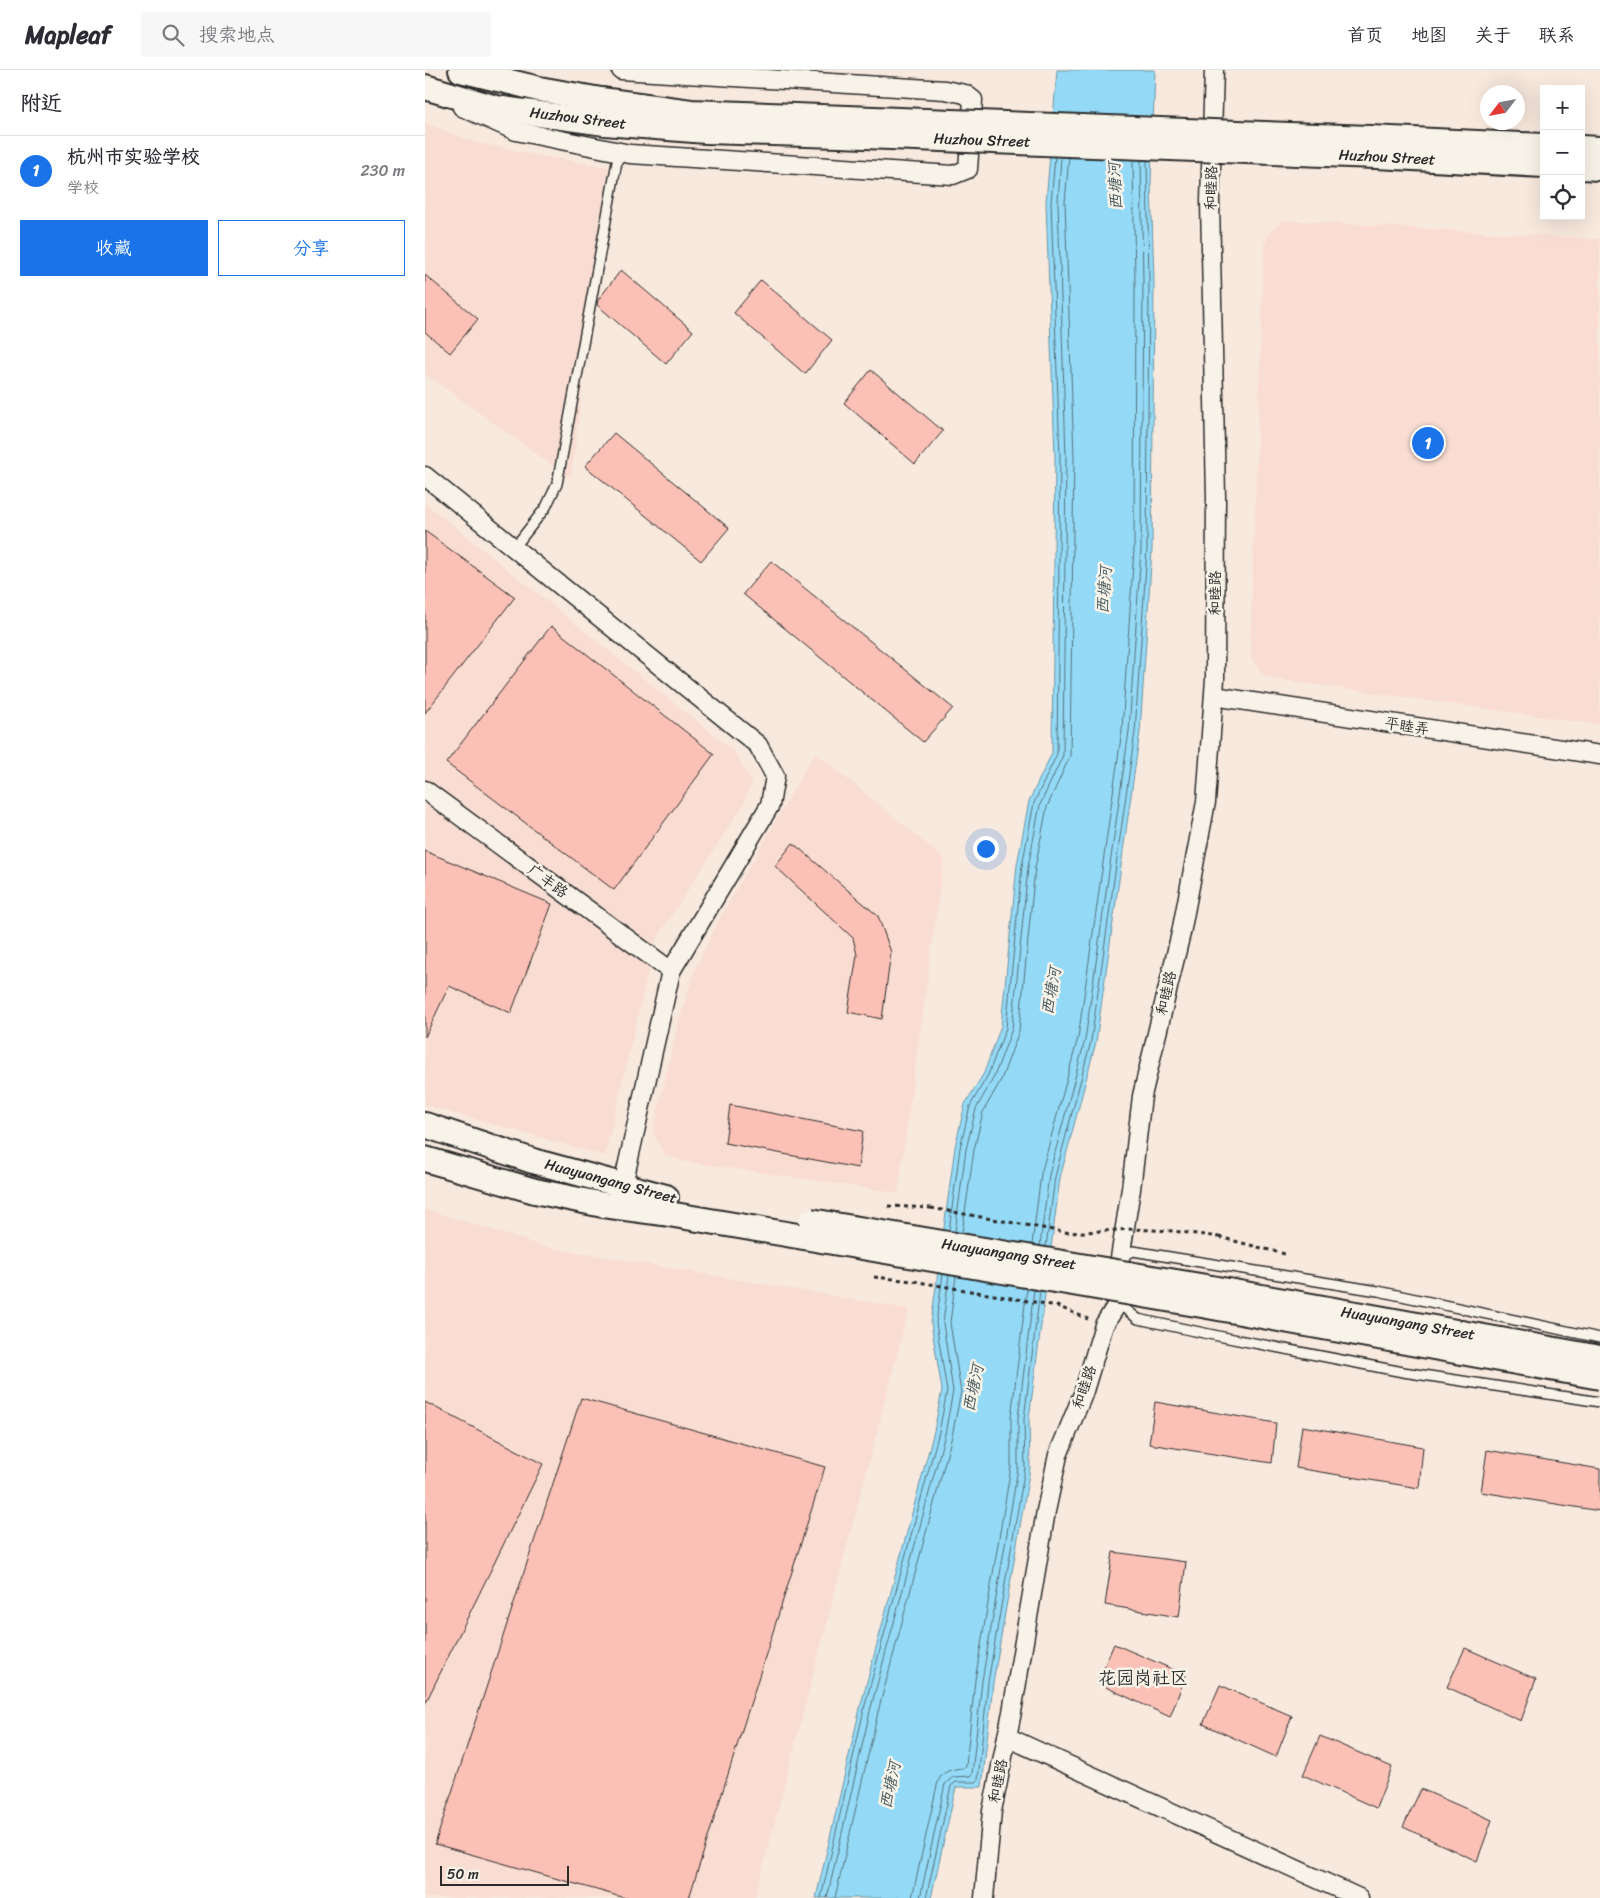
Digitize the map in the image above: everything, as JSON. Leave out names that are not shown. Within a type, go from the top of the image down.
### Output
[{"type":"street","name":"Huzhou Street","points":[[461,70],[539,89],[601,100],[691,112],[1540,146]]},
{"type":"street","points":[[425,89],[516,131],[630,154],[953,175],[968,169],[973,100],[965,94],[945,90],[621,70]]},
{"type":"street","name":"和睦路","points":[[984,1898],[992,1811],[1007,1737],[1046,1511],[1058,1455],[1083,1394],[1104,1325],[1118,1303],[1119,1258],[1131,1189],[1142,1096],[1181,934],[1206,802],[1214,696],[1216,498],[1210,200],[1213,70]]},
{"type":"street","name":"Huzhou Street","points":[[425,89],[496,108],[605,123],[706,131],[1366,156],[1540,165]]},
{"type":"street","points":[[1585,148],[1600,149]]},
{"type":"street","points":[[1585,167],[1600,168]]},
{"type":"street","points":[[425,476],[758,744],[775,776],[770,805],[671,971],[622,1196]]},
{"type":"street","name":"平睦弄","points":[[1214,696],[1600,755]]},
{"type":"street","name":"广丰路","points":[[425,790],[671,971]]},
{"type":"street","name":"Huayuangang Street","points":[[425,1125],[533,1161],[622,1196]]},
{"type":"street","name":"Huayuangang Street","points":[[425,1159],[535,1191],[622,1196],[1201,1305],[1600,1377]]},
{"type":"street","name":"Huayuangang Street","points":[[664,1205],[1206,1287],[1600,1358]]},
{"type":"street","points":[[1007,1737],[1359,1898]]},
{"type":"lane","points":[[514,548],[546,507],[557,484],[619,151]]},
{"type":"lane","points":[[1119,1258],[1133,1251],[1378,1291],[1600,1338]]},
{"type":"lane","points":[[1118,1303],[1138,1319],[1213,1335],[1403,1372],[1600,1402]]},
{"type":"path","points":[[888,1206],[931,1208],[1070,1233],[1131,1230],[1173,1231],[1219,1237],[1285,1254]]},
{"type":"path","points":[[874,1277],[913,1280],[1057,1306],[1104,1325]]},
{"type":"shaded area","points":[[425,123],[475,142],[541,156],[609,167],[571,479],[425,374]]},
{"type":"shaded area","points":[[1283,220],[1600,239],[1600,725],[1274,679],[1262,674],[1251,658],[1250,641],[1264,245],[1270,232]]},
{"type":"shaded area","points":[[425,503],[734,751],[752,783],[743,805],[656,940],[605,1156],[425,1105]]},
{"type":"shaded area","points":[[815,752],[944,858],[898,1193],[681,1161],[665,1155],[653,1133],[678,1022],[696,967],[721,916]]},
{"type":"shaded area","points":[[425,1209],[542,1246],[909,1309],[755,1898],[425,1898]]},
{"type":"water","name":"西塘河","points":[[1057,70],[1155,70],[1151,182],[1154,282],[1152,549],[1140,732],[1096,1042],[1060,1178],[1029,1419],[1030,1468],[993,1683],[982,1787],[956,1787],[931,1898],[816,1898],[861,1704],[934,1431],[942,1390],[931,1323],[955,1147],[965,1104],[984,1073],[1001,1026],[1017,865],[1029,801],[1052,753],[1055,457],[1046,202]]},
{"type":"building","points":[[621,270],[693,331],[666,364],[597,305],[598,300]]},
{"type":"building","points":[[425,275],[478,319],[450,353],[425,332]]},
{"type":"building","points":[[761,280],[832,340],[805,374],[734,313]]},
{"type":"building","points":[[871,370],[943,431],[915,464],[844,403]]},
{"type":"building","points":[[614,433],[729,528],[701,561],[585,466]]},
{"type":"building","points":[[425,531],[515,597],[425,713]]},
{"type":"building","points":[[771,561],[953,708],[923,742],[743,594]]},
{"type":"building","points":[[551,626],[714,754],[614,890],[446,763]]},
{"type":"building","points":[[793,843],[878,916],[891,952],[882,1019],[848,1012],[857,955],[853,938],[775,866]]},
{"type":"building","points":[[425,851],[552,904],[511,1013],[449,986],[425,1037]]},
{"type":"building","points":[[730,1105],[863,1131],[858,1168],[725,1143]]},
{"type":"building","points":[[581,1398],[825,1467],[689,1898],[625,1898],[435,1844]]},
{"type":"building","points":[[425,1402],[543,1464],[425,1704]]},
{"type":"building","points":[[1155,1402],[1276,1423],[1272,1463],[1149,1444]]},
{"type":"building","points":[[1302,1426],[1423,1447],[1419,1488],[1296,1468]]},
{"type":"building","points":[[1487,1450],[1600,1469],[1600,1511],[1481,1492]]},
{"type":"building","points":[[1113,1552],[1186,1562],[1179,1617],[1105,1605]]},
{"type":"building","points":[[1114,1644],[1186,1675],[1170,1717],[1097,1683]]},
{"type":"building","points":[[1465,1648],[1536,1679],[1521,1721],[1447,1687]]},
{"type":"building","points":[[1220,1685],[1292,1716],[1276,1757],[1203,1724]]},
{"type":"building","points":[[1320,1736],[1392,1767],[1376,1808],[1303,1775]]},
{"type":"building","points":[[1421,1789],[1492,1820],[1477,1861],[1403,1827]]},
{"type":"place","name":"杭州市实验学校","points":[[1428,443]]},
{"type":"district","name":"花园岗社区","points":[[1143,1678]]}]
